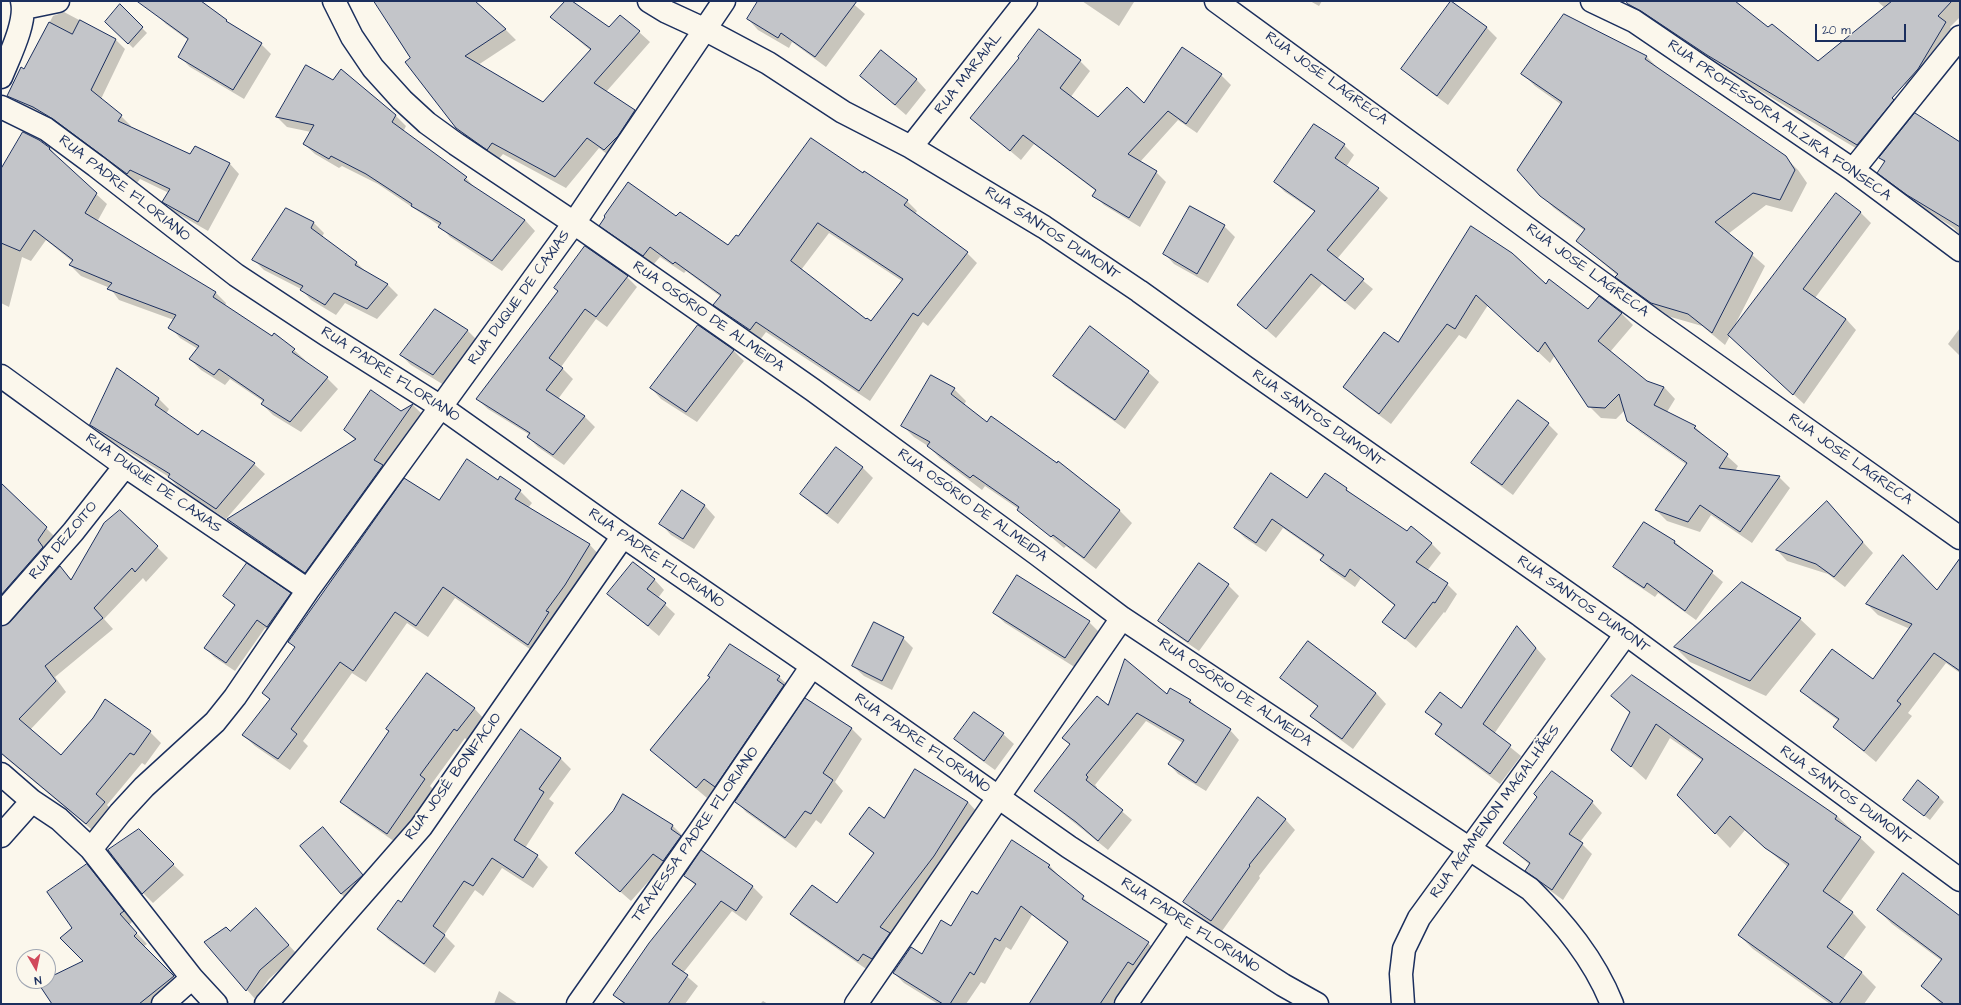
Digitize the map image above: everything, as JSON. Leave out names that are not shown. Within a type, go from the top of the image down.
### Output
[{"type":"street","points":[[1,77],[20,27],[23,4],[58,1]]},
{"type":"street","name":"RUA OSÓRIO DE ALMEIDA","points":[[334,1],[352,37],[373,68],[402,100],[427,123],[574,223],[832,404],[1025,544],[1122,618],[1530,889],[1555,914],[1585,952],[1603,980],[1612,1004]]},
{"type":"street","name":"RUA SANTOS DUMONT","points":[[649,1],[667,12],[706,30],[768,63],[843,112],[911,147],[1044,227],[1133,287],[1626,634],[1960,880]]},
{"type":"street","name":"RUA DUQUE DE CAXIAS","points":[[91,849],[120,813],[144,787],[214,722],[235,697],[308,590],[574,223],[706,30],[724,1]]},
{"type":"street","name":"RUA MARAIAL","points":[[911,147],[1026,1]]},
{"type":"street","name":"RUA JOSE LAGRECA","points":[[1216,1],[1657,322],[1960,538]]},
{"type":"street","name":"RUA PROFESSORA ALZIRA FONSECA","points":[[1592,1],[1634,21],[1853,170],[1960,250]]},
{"type":"street","points":[[1853,170],[1960,36]]},
{"type":"street","name":"RUA PADRE FLORIANO","points":[[1,107],[52,134],[96,166],[236,275],[441,407],[622,536],[812,666],[1069,847],[1283,986],[1317,1004]]},
{"type":"street","name":"RUA DUQUE DE CAXIAS","points":[[1,376],[125,466],[308,590]]},
{"type":"street","name":"RUA DEZOITO","points":[[1,614],[68,538],[125,466]]},
{"type":"street","name":"RUA JOSÉ BONIFACIO","points":[[266,1004],[421,827],[622,536]]},
{"type":"street","points":[[856,1004],[1122,618]]},
{"type":"street","name":"RUA AGAMENON MAGALHÃES","points":[[1403,1004],[1401,974],[1404,948],[1419,918],[1468,848],[1626,634]]},
{"type":"street","name":"TRAVESSA PADRE FLORIANO","points":[[578,1004],[699,832],[812,666]]},
{"type":"street","points":[[1,774],[32,801],[59,819],[91,849],[192,978],[216,1004]]},
{"type":"street","points":[[1,836],[32,801]]},
{"type":"street","points":[[1126,1004],[1183,921]]},
{"type":"street","points":[[163,1004],[192,978]]},
{"type":"building","points":[[137,1],[201,1],[227,20],[226,21],[262,43],[233,90],[178,57],[188,39]]},
{"type":"building","points":[[374,1],[475,1],[506,29],[465,56],[543,102],[591,49],[550,17],[565,1],[572,1],[609,27],[620,15],[640,31],[594,83],[635,110],[618,136],[604,150],[587,138],[555,177],[492,143],[487,150],[456,128],[405,62],[410,58]]},
{"type":"building","points":[[758,1],[857,1],[815,57],[781,33],[778,38],[747,19]]},
{"type":"building","points":[[1451,1],[1487,27],[1437,96],[1401,69]]},
{"type":"building","points":[[1626,1],[1735,1],[1768,27],[1772,24],[1818,61],[1892,1],[1952,1],[1938,16],[1946,22],[1918,69],[1892,98],[1894,100],[1857,145],[1707,55],[1628,4]]},
{"type":"building","points":[[120,4],[143,27],[128,44],[105,22]]},
{"type":"building","points":[[1564,14],[1647,56],[1645,59],[1786,156],[1795,170],[1780,200],[1753,193],[1715,222],[1753,253],[1712,333],[1688,314],[1651,303],[1615,277],[1618,274],[1576,241],[1585,229],[1540,196],[1517,170],[1562,102],[1521,74]]},
{"type":"building","points":[[80,20],[116,39],[91,90],[122,115],[118,121],[190,154],[195,146],[230,163],[198,222],[162,202],[170,189],[130,170],[127,174],[53,119],[33,107],[7,96],[21,67],[24,69],[49,22],[72,34]]},
{"type":"building","points":[[1039,29],[1081,60],[1060,88],[1098,117],[1127,87],[1144,103],[1182,47],[1222,74],[1186,124],[1168,111],[1128,154],[1157,171],[1129,218],[1092,196],[1096,190],[1023,135],[1010,151],[970,118],[1019,58],[1018,57]]},
{"type":"building","points":[[881,50],[917,79],[895,105],[860,76]]},
{"type":"building","points":[[306,65],[333,80],[341,69],[396,115],[392,122],[467,177],[464,180],[525,220],[492,261],[438,227],[441,223],[411,206],[412,204],[366,174],[331,156],[329,159],[303,144],[314,125],[276,117]]},
{"type":"building","points":[[1915,113],[1960,142],[1960,227],[1907,195],[1877,173],[1885,161],[1879,158]]},
{"type":"building","points":[[1314,124],[1345,144],[1335,158],[1379,188],[1327,250],[1364,279],[1345,301],[1311,274],[1266,329],[1237,305],[1315,211],[1274,182]]},
{"type":"building","points":[[23,132],[39,140],[50,148],[49,149],[97,193],[85,213],[216,292],[213,297],[272,336],[274,333],[295,349],[292,352],[328,377],[290,422],[261,404],[264,400],[219,369],[214,375],[189,359],[199,346],[168,328],[176,315],[107,289],[112,283],[69,265],[73,260],[34,230],[20,251],[1,243],[1,169]]},
{"type":"building","points":[[811,138],[863,173],[864,171],[908,200],[904,205],[968,252],[918,316],[913,313],[859,391],[756,322],[750,330],[713,305],[721,295],[675,262],[673,264],[650,247],[643,256],[599,226],[605,217],[604,216],[628,182],[676,216],[680,212],[728,245],[736,235],[738,236]],"holes":[[[818,223],[903,279],[871,321],[867,318],[866,319],[791,261]]]},
{"type":"building","points":[[1836,193],[1861,212],[1803,289],[1846,319],[1793,395],[1728,335]]},
{"type":"building","points":[[1190,206],[1225,225],[1197,274],[1163,254]]},
{"type":"building","points":[[286,208],[314,222],[311,228],[357,262],[355,265],[388,284],[367,309],[334,293],[325,305],[300,290],[303,286],[252,260]]},
{"type":"building","points":[[1471,226],[1512,253],[1546,284],[1549,279],[1588,309],[1599,296],[1622,313],[1598,341],[1647,381],[1664,387],[1654,405],[1696,426],[1694,428],[1728,454],[1719,468],[1780,476],[1740,532],[1700,505],[1688,522],[1655,510],[1687,463],[1627,421],[1619,394],[1605,408],[1588,407],[1545,342],[1538,352],[1476,295],[1455,329],[1447,324],[1379,414],[1343,387],[1384,332],[1398,342]]},
{"type":"building","points":[[585,246],[628,276],[596,317],[585,309],[549,358],[563,368],[546,390],[585,416],[553,455],[527,437],[530,433],[476,399],[558,291],[554,288]]},
{"type":"building","points":[[435,309],[468,330],[433,375],[400,355]]},
{"type":"building","points":[[698,325],[734,350],[686,412],[650,388]]},
{"type":"building","points":[[1090,326],[1149,371],[1115,420],[1053,376]]},
{"type":"building","points":[[117,368],[159,398],[155,405],[198,435],[202,430],[255,463],[216,509],[168,477],[170,474],[90,425]]},
{"type":"building","points":[[931,375],[955,388],[951,394],[987,422],[991,416],[1057,463],[1058,461],[1120,510],[1084,558],[1053,535],[1051,537],[1017,510],[1019,507],[973,475],[970,478],[927,446],[930,442],[901,426]]},
{"type":"building","points":[[371,390],[401,411],[413,404],[374,460],[383,465],[305,573],[227,519],[356,439],[344,430]]},
{"type":"building","points":[[1518,400],[1549,423],[1502,485],[1471,463]]},
{"type":"building","points":[[836,447],[863,467],[827,514],[800,494]]},
{"type":"building","points":[[467,459],[498,480],[500,476],[521,490],[515,499],[590,544],[565,585],[546,611],[549,612],[528,645],[443,587],[416,626],[395,612],[353,671],[340,662],[291,729],[297,734],[278,759],[242,735],[270,699],[262,693],[295,647],[288,642],[404,478],[439,500]]},
{"type":"building","points":[[1271,473],[1307,498],[1325,473],[1347,488],[1346,490],[1407,531],[1411,526],[1432,543],[1416,562],[1448,583],[1435,603],[1433,602],[1405,639],[1382,622],[1395,605],[1350,569],[1345,577],[1320,560],[1324,555],[1272,519],[1256,543],[1234,528]]},
{"type":"building","points":[[1,483],[47,527],[38,540],[43,547],[1,595]]},
{"type":"building","points":[[682,490],[705,505],[683,539],[659,524]]},
{"type":"building","points":[[1827,501],[1863,542],[1834,577],[1816,564],[1776,550]]},
{"type":"building","points":[[120,510],[158,546],[135,572],[132,568],[94,608],[103,618],[45,666],[56,681],[19,719],[61,755],[93,718],[105,699],[151,731],[134,755],[130,753],[96,794],[105,802],[86,824],[1,753],[1,626],[10,622],[60,566],[71,580],[104,523]]},
{"type":"building","points":[[1644,522],[1675,541],[1674,543],[1713,571],[1685,611],[1647,583],[1644,588],[1613,567]]},
{"type":"building","points":[[1903,555],[1937,590],[1960,558],[1960,671],[1934,653],[1897,701],[1901,704],[1864,751],[1833,727],[1839,719],[1800,691],[1832,649],[1873,679],[1912,624],[1866,604]]},
{"type":"building","points":[[633,562],[655,579],[647,589],[666,603],[648,626],[607,594]]},
{"type":"building","points":[[247,563],[291,593],[267,627],[257,620],[226,663],[204,648],[235,605],[223,596]]},
{"type":"building","points":[[1199,563],[1229,584],[1188,642],[1158,621]]},
{"type":"building","points":[[1017,575],[1090,621],[1065,658],[993,613]]},
{"type":"building","points":[[1742,582],[1801,618],[1750,681],[1674,647]]},
{"type":"building","points":[[874,622],[904,637],[882,681],[852,666]]},
{"type":"building","points":[[1517,626],[1536,648],[1483,724],[1511,745],[1490,774],[1435,734],[1442,724],[1425,712],[1440,692],[1461,708]]},
{"type":"building","points":[[1308,641],[1376,693],[1342,739],[1310,716],[1318,706],[1280,678]]},
{"type":"building","points":[[730,644],[780,676],[777,680],[784,685],[715,787],[704,779],[696,788],[650,750],[710,677],[708,676]]},
{"type":"building","points":[[1125,659],[1167,694],[1170,688],[1191,700],[1189,702],[1231,729],[1196,783],[1168,764],[1184,740],[1137,713],[1086,775],[1088,777],[1086,780],[1123,810],[1098,841],[1076,822],[1034,791],[1070,744],[1062,738],[1097,696],[1108,705]]},
{"type":"building","points":[[427,673],[475,708],[457,731],[454,729],[420,775],[425,779],[387,834],[340,802],[389,731],[386,729]]},
{"type":"building","points":[[1632,675],[1837,816],[1835,819],[1861,837],[1823,891],[1853,912],[1827,947],[1862,972],[1839,1004],[1834,1004],[1738,935],[1789,864],[1765,848],[1730,816],[1715,834],[1677,795],[1703,759],[1656,724],[1631,767],[1611,750],[1630,712],[1611,696]]},
{"type":"building","points":[[805,698],[852,728],[823,773],[833,780],[811,814],[805,811],[785,838],[735,802]]},
{"type":"building","points":[[974,712],[1004,733],[984,761],[954,739]]},
{"type":"building","points":[[521,729],[561,758],[539,789],[544,792],[514,840],[538,855],[523,878],[492,858],[473,886],[464,881],[433,926],[445,935],[424,964],[377,929],[398,900],[401,902]]},
{"type":"building","points":[[915,769],[968,802],[934,856],[880,927],[890,933],[872,959],[863,954],[858,961],[790,914],[812,885],[837,903],[874,853],[849,834],[869,807],[884,818]]},
{"type":"building","points":[[1552,771],[1593,801],[1569,834],[1583,843],[1552,890],[1525,871],[1530,863],[1503,843],[1537,797],[1534,794]]},
{"type":"building","points":[[1918,780],[1939,797],[1924,816],[1903,800]]},
{"type":"building","points":[[623,794],[673,825],[671,829],[681,836],[663,861],[653,854],[620,892],[575,853],[613,811]]},
{"type":"building","points":[[1258,797],[1286,819],[1249,865],[1250,866],[1211,921],[1183,902]]},
{"type":"building","points":[[323,827],[363,875],[341,894],[300,846]]},
{"type":"building","points":[[139,829],[174,864],[142,894],[108,850]]},
{"type":"building","points":[[1012,840],[1050,865],[1048,867],[1084,896],[1082,899],[1149,942],[1133,965],[1128,962],[1100,1004],[1029,1004],[1068,942],[1021,906],[1000,941],[995,938],[974,975],[970,972],[950,1004],[943,1004],[893,973],[911,947],[922,954],[941,920],[951,926],[972,891],[977,894]]},
{"type":"building","points":[[701,850],[753,886],[736,911],[721,901],[672,964],[688,975],[668,1004],[626,1004],[613,995],[649,943],[696,884],[684,876]]},
{"type":"building","points":[[87,864],[124,911],[120,914],[137,933],[134,936],[174,976],[139,1004],[52,1004],[42,989],[56,989],[56,974],[83,961],[60,938],[72,928],[47,892]]},
{"type":"building","points":[[1903,873],[1960,916],[1960,1004],[1944,1004],[1921,986],[1942,959],[1877,910]]},
{"type":"building","points":[[256,908],[289,945],[260,970],[246,991],[204,942],[226,927],[230,931]]}]
